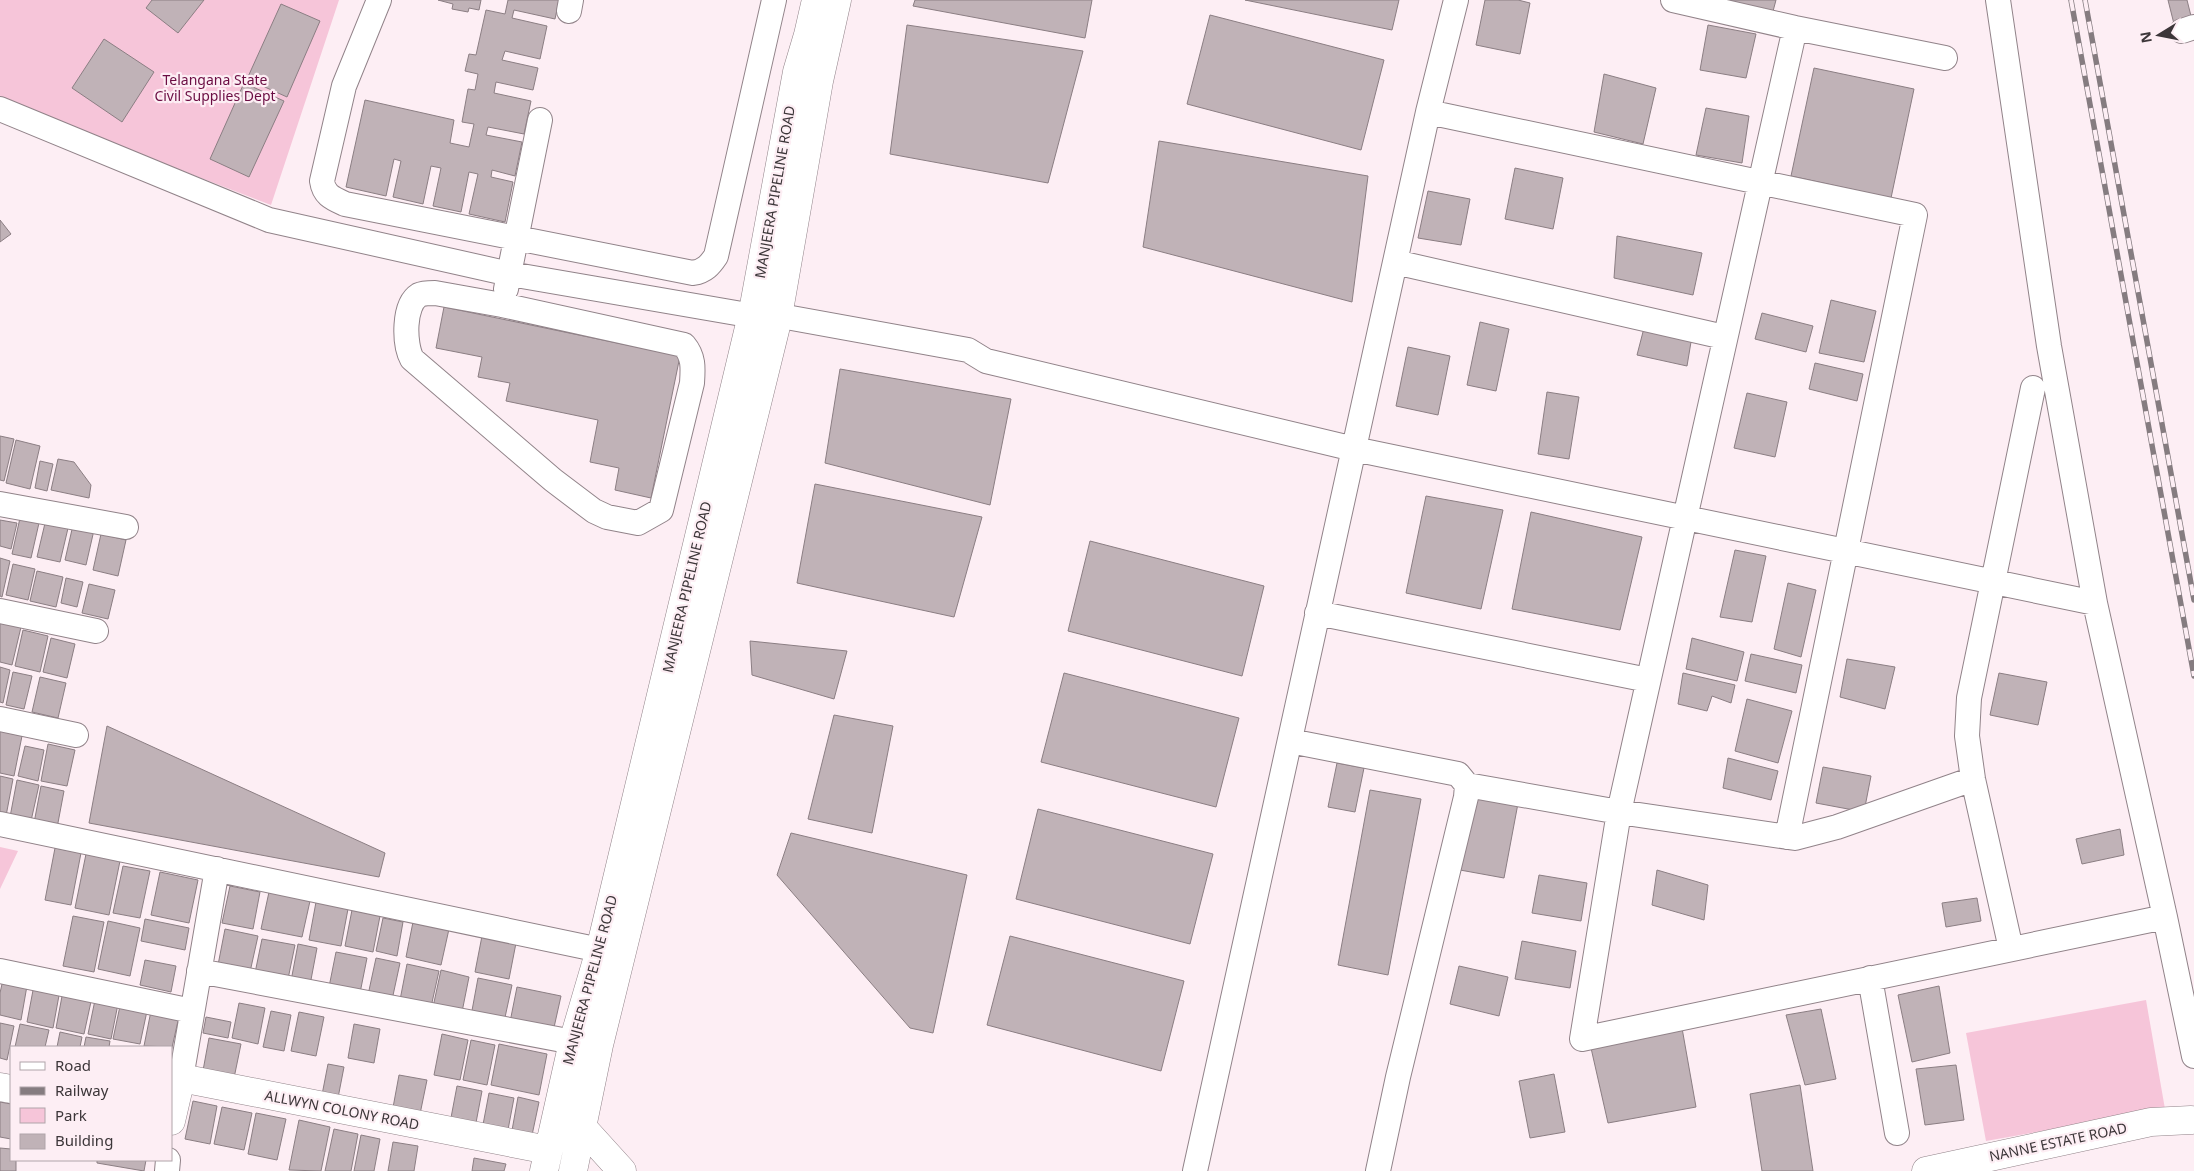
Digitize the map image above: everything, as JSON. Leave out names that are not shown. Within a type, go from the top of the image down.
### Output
[{"type":"main road","name":"MANJEERA PIPELINE ROAD","points":[[816,0],[819,38]]},
{"type":"main road","name":"MANJEERA PIPELINE ROAD","points":[[573,1171],[640,835],[759,319],[797,72],[819,38],[837,0]]},
{"type":"main road","name":"MANJEERA PIPELINE ROAD","points":[[546,1161],[573,1042],[600,950],[640,835]]},
{"type":"main road","points":[[172,1125],[181,1078]]},
{"type":"main road","name":"ALLWYN COLONY ROAD","points":[[181,1078],[546,1161]]},
{"type":"main road","name":"NANNE ESTATE ROAD","points":[[1926,1171],[2151,1122],[2193,1119]]},
{"type":"main road","name":"NANNE ESTATE ROAD","points":[[2008,1171],[2156,1140],[2193,1119]]},
{"type":"main road","points":[[583,1128],[622,1171]]},
{"type":"street","points":[[379,0],[344,86],[322,181],[323,191],[344,204],[694,273],[710,265],[716,256],[774,0]]},
{"type":"street","points":[[1195,1171],[1428,112],[1456,0]]},
{"type":"street","points":[[1673,0],[1795,28],[1945,58]]},
{"type":"street","points":[[1998,0],[2049,346],[2095,604],[2194,1056]]},
{"type":"street","points":[[1795,28],[1683,518],[1619,812],[1582,1039],[2165,917]]},
{"type":"street","points":[[0,109],[269,220],[510,274],[759,319],[968,350],[986,361],[1354,449],[2095,604]]},
{"type":"street","points":[[1428,112],[1915,215],[1787,837]]},
{"type":"street","points":[[502,305],[510,274],[540,120]]},
{"type":"street","points":[[1395,262],[1724,337]]},
{"type":"street","points":[[435,293],[502,305],[684,345],[689,351],[693,361],[692,383],[661,510],[638,523],[607,517],[594,511],[553,480],[412,359],[407,349],[406,333],[411,302],[420,294],[435,293]]},
{"type":"street","points":[[2011,949],[1973,779],[1968,736],[1969,698],[2033,388]]},
{"type":"street","points":[[0,504],[126,528]]},
{"type":"street","points":[[0,611],[96,631]]},
{"type":"street","points":[[1318,613],[1648,680]]},
{"type":"street","points":[[0,719],[76,735]]},
{"type":"street","points":[[1290,741],[1458,774],[1466,785],[1466,797],[1378,1171]]},
{"type":"street","points":[[1466,785],[1619,812],[1795,838],[1837,827],[1973,779]]},
{"type":"street","points":[[0,824],[600,950]]},
{"type":"street","points":[[181,1078],[217,869]]},
{"type":"street","points":[[0,971],[192,1012]]},
{"type":"street","points":[[199,971],[573,1042]]},
{"type":"street","points":[[1870,978],[1897,1133]]},
{"type":"green space","name":"Telangana State Civil Supplies Dept","points":[[0,0],[339,0],[271,205],[0,100]]},
{"type":"green space","points":[[0,847],[18,851],[0,889]]},
{"type":"green space","points":[[2146,1000],[2165,1109],[1986,1141],[1966,1033]]},
{"type":"building","points":[[152,0],[204,0],[178,33],[146,8]]},
{"type":"building","points":[[438,0],[481,0],[479,10],[469,8],[468,12],[452,9],[453,4]]},
{"type":"building","points":[[508,0],[559,0],[555,19],[514,10],[512,18],[547,26],[540,59],[505,51],[502,60],[538,68],[533,90],[496,82],[494,93],[531,101],[524,134],[488,127],[486,135],[522,142],[515,176],[492,170],[491,177],[513,182],[505,222],[469,214],[478,174],[469,172],[461,212],[433,206],[441,168],[431,166],[423,204],[393,197],[401,161],[394,159],[386,196],[346,187],[365,100],[454,120],[450,143],[469,147],[474,124],[462,122],[468,89],[475,90],[478,74],[465,71],[469,54],[476,55],[486,10],[505,14]]},
{"type":"building","points":[[915,0],[1092,0],[1085,38],[913,6]]},
{"type":"building","points":[[1245,0],[1399,0],[1392,30]]},
{"type":"building","points":[[1485,0],[1518,0],[1530,3],[1520,54],[1476,45]]},
{"type":"building","points":[[1712,0],[1776,0],[1772,15]]},
{"type":"building","points":[[2168,0],[2187,0],[2192,20],[2174,24]]},
{"type":"building","points":[[281,4],[320,21],[287,97],[247,79]]},
{"type":"building","points":[[1210,15],[1384,60],[1361,150],[1187,104]]},
{"type":"building","points":[[907,25],[1083,51],[1048,183],[890,154]]},
{"type":"building","points":[[1708,25],[1756,34],[1746,78],[1700,70]]},
{"type":"building","points":[[104,39],[154,72],[122,122],[72,88]]},
{"type":"building","points":[[1814,68],[1914,89],[1891,198],[1791,176]]},
{"type":"building","points":[[1604,74],[1656,88],[1643,144],[1594,132]]},
{"type":"building","points":[[244,83],[284,101],[249,177],[210,159]]},
{"type":"building","points":[[1706,108],[1749,116],[1742,163],[1696,155]]},
{"type":"building","points":[[1159,141],[1368,176],[1352,302],[1143,247]]},
{"type":"building","points":[[1515,168],[1563,178],[1553,229],[1505,219]]},
{"type":"building","points":[[1428,191],[1470,199],[1461,245],[1418,238]]},
{"type":"building","points":[[0,220],[11,234],[0,242]]},
{"type":"building","points":[[1617,236],[1702,253],[1693,295],[1614,278]]},
{"type":"building","points":[[1831,300],[1876,311],[1864,362],[1819,353]]},
{"type":"building","points":[[444,307],[680,356],[651,498],[615,490],[619,468],[590,462],[598,420],[506,401],[510,383],[478,377],[482,357],[436,348]]},
{"type":"building","points":[[1762,313],[1813,326],[1806,352],[1755,339]]},
{"type":"building","points":[[1480,322],[1509,329],[1496,391],[1467,385]]},
{"type":"building","points":[[1644,328],[1692,336],[1687,366],[1637,355]]},
{"type":"building","points":[[1408,347],[1450,356],[1438,415],[1396,406]]},
{"type":"building","points":[[1815,363],[1863,374],[1857,401],[1809,389]]},
{"type":"building","points":[[840,369],[1011,399],[990,505],[825,463]]},
{"type":"building","points":[[1547,392],[1579,397],[1569,459],[1538,454]]},
{"type":"building","points":[[1747,393],[1787,402],[1775,457],[1734,448]]},
{"type":"building","points":[[0,436],[14,439],[4,481],[0,480]]},
{"type":"building","points":[[16,440],[40,446],[30,489],[6,483]]},
{"type":"building","points":[[58,459],[74,462],[91,485],[89,498],[51,490]]},
{"type":"building","points":[[40,461],[53,464],[47,491],[35,488]]},
{"type":"building","points":[[815,484],[982,517],[954,617],[797,583]]},
{"type":"building","points":[[1426,496],[1503,510],[1481,609],[1406,593]]},
{"type":"building","points":[[1531,512],[1642,537],[1620,630],[1512,609]]},
{"type":"building","points":[[20,518],[39,523],[31,558],[12,554]]},
{"type":"building","points":[[46,519],[69,524],[60,562],[37,557]]},
{"type":"building","points":[[0,520],[17,523],[11,549],[0,546]]},
{"type":"building","points":[[73,525],[94,530],[86,565],[65,560]]},
{"type":"building","points":[[101,534],[126,540],[118,576],[93,570]]},
{"type":"building","points":[[1090,541],[1264,586],[1242,676],[1068,631]]},
{"type":"building","points":[[1735,550],[1766,556],[1752,622],[1720,617]]},
{"type":"building","points":[[0,558],[10,561],[2,597],[0,596]]},
{"type":"building","points":[[13,564],[35,569],[28,600],[6,595]]},
{"type":"building","points":[[37,571],[63,577],[56,607],[30,601]]},
{"type":"building","points":[[66,578],[83,582],[77,607],[61,603]]},
{"type":"building","points":[[1788,583],[1816,590],[1801,657],[1774,649]]},
{"type":"building","points":[[89,584],[115,590],[108,619],[82,613]]},
{"type":"building","points":[[0,622],[21,627],[12,665],[0,662]]},
{"type":"building","points":[[23,630],[48,636],[40,672],[15,666]]},
{"type":"building","points":[[51,638],[75,644],[67,678],[43,672]]},
{"type":"building","points":[[1692,638],[1744,652],[1737,681],[1686,669]]},
{"type":"building","points":[[750,641],[847,651],[834,699],[752,675]]},
{"type":"building","points":[[1751,654],[1802,665],[1796,693],[1745,681]]},
{"type":"building","points":[[1847,659],[1895,667],[1885,709],[1840,697]]},
{"type":"building","points":[[0,667],[10,670],[3,703],[0,702]]},
{"type":"building","points":[[13,672],[32,676],[24,709],[6,705]]},
{"type":"building","points":[[1064,673],[1239,718],[1216,807],[1041,762]]},
{"type":"building","points":[[1683,673],[1735,685],[1731,703],[1712,696],[1707,711],[1678,704]]},
{"type":"building","points":[[1999,673],[2047,682],[2038,725],[1990,715]]},
{"type":"building","points":[[40,677],[66,683],[58,718],[32,712]]},
{"type":"building","points":[[1747,699],[1792,711],[1778,763],[1735,751]]},
{"type":"building","points":[[834,715],[893,726],[872,833],[808,819]]},
{"type":"building","points":[[107,726],[385,853],[379,877],[89,823]]},
{"type":"building","points":[[0,731],[22,736],[14,776],[0,773]]},
{"type":"building","points":[[48,744],[75,750],[67,786],[41,781]]},
{"type":"building","points":[[25,746],[44,750],[38,781],[18,776]]},
{"type":"building","points":[[1728,758],[1778,771],[1771,800],[1723,788]]},
{"type":"building","points":[[1337,763],[1364,768],[1355,812],[1328,807]]},
{"type":"building","points":[[1823,767],[1871,776],[1864,812],[1816,803]]},
{"type":"building","points":[[0,776],[13,779],[6,816],[0,814]]},
{"type":"building","points":[[17,780],[39,785],[31,821],[10,817]]},
{"type":"building","points":[[41,786],[64,791],[57,828],[34,823]]},
{"type":"building","points":[[1370,790],[1421,799],[1388,975],[1338,965]]},
{"type":"building","points":[[1474,792],[1519,798],[1504,878],[1460,870]]},
{"type":"building","points":[[1038,809],[1213,854],[1190,944],[1016,899]]},
{"type":"building","points":[[2120,829],[2124,855],[2082,864],[2076,839]]},
{"type":"building","points":[[791,833],[967,875],[933,1033],[910,1028],[777,875]]},
{"type":"building","points":[[55,848],[81,853],[71,905],[45,900]]},
{"type":"building","points":[[86,854],[120,861],[109,915],[75,908]]},
{"type":"building","points":[[123,866],[150,871],[140,918],[113,913]]},
{"type":"building","points":[[1657,870],[1708,885],[1704,920],[1652,905]]},
{"type":"building","points":[[160,872],[198,880],[189,923],[151,915]]},
{"type":"building","points":[[1539,875],[1587,883],[1581,921],[1532,913]]},
{"type":"building","points":[[230,886],[260,892],[253,929],[222,923]]},
{"type":"building","points":[[269,892],[310,901],[302,937],[261,929]]},
{"type":"building","points":[[1977,898],[1981,921],[1946,927],[1942,903]]},
{"type":"building","points":[[316,902],[348,909],[341,946],[309,940]]},
{"type":"building","points":[[352,910],[380,916],[373,952],[345,946]]},
{"type":"building","points":[[73,916],[104,922],[94,972],[63,966]]},
{"type":"building","points":[[383,918],[403,922],[397,956],[376,951]]},
{"type":"building","points":[[145,919],[189,928],[185,950],[141,941]]},
{"type":"building","points":[[108,921],[140,928],[130,976],[98,969]]},
{"type":"building","points":[[413,922],[449,929],[441,965],[406,957]]},
{"type":"building","points":[[225,929],[258,936],[250,972],[218,965]]},
{"type":"building","points":[[482,936],[516,943],[509,979],[475,972]]},
{"type":"building","points":[[1010,936],[1184,981],[1161,1071],[987,1025]]},
{"type":"building","points":[[262,939],[295,945],[288,979],[255,973]]},
{"type":"building","points":[[1522,941],[1576,951],[1570,988],[1515,979]]},
{"type":"building","points":[[298,944],[317,948],[310,985],[291,981]]},
{"type":"building","points":[[336,952],[367,958],[360,993],[329,987]]},
{"type":"building","points":[[376,958],[400,963],[392,1000],[368,995]]},
{"type":"building","points":[[145,960],[176,966],[171,992],[140,985]]},
{"type":"building","points":[[407,964],[439,971],[431,1007],[400,1000]]},
{"type":"building","points":[[1459,966],[1508,977],[1499,1016],[1450,1004]]},
{"type":"building","points":[[441,970],[469,977],[462,1012],[433,1007]]},
{"type":"building","points":[[4,975],[28,980],[21,1020],[0,1015],[0,993]]},
{"type":"building","points":[[478,978],[512,985],[504,1022],[471,1016]]},
{"type":"building","points":[[34,985],[60,990],[53,1028],[27,1022]]},
{"type":"building","points":[[1939,986],[1950,1053],[1912,1062],[1898,995]]},
{"type":"building","points":[[517,987],[561,996],[553,1032],[510,1022]]},
{"type":"building","points":[[63,991],[92,997],[84,1034],[56,1028]]},
{"type":"building","points":[[95,1000],[118,1004],[111,1039],[88,1034]]},
{"type":"building","points":[[239,1003],[265,1008],[258,1044],[232,1038]]},
{"type":"building","points":[[120,1006],[147,1011],[140,1044],[113,1039]]},
{"type":"building","points":[[152,1006],[180,1012],[172,1048],[172,1046],[144,1046]]},
{"type":"building","points":[[1821,1009],[1836,1079],[1805,1085],[1786,1015]]},
{"type":"building","points":[[271,1011],[291,1015],[284,1051],[263,1047]]},
{"type":"building","points":[[299,1012],[324,1017],[316,1056],[291,1051]]},
{"type":"building","points":[[206,1017],[231,1022],[228,1038],[203,1033]]},
{"type":"building","points":[[0,1023],[14,1026],[7,1060],[0,1058]]},
{"type":"building","points":[[20,1024],[49,1030],[45,1046],[15,1046]]},
{"type":"building","points":[[354,1024],[380,1029],[374,1063],[348,1058]]},
{"type":"building","points":[[1682,1028],[1696,1107],[1608,1123],[1591,1048]]},
{"type":"building","points":[[60,1032],[82,1037],[80,1046],[57,1046]]},
{"type":"building","points":[[442,1034],[468,1040],[460,1080],[434,1075]]},
{"type":"building","points":[[86,1037],[110,1041],[109,1046],[84,1046]]},
{"type":"building","points":[[209,1038],[241,1044],[233,1083],[202,1076]]},
{"type":"building","points":[[471,1040],[495,1045],[487,1085],[463,1080]]},
{"type":"building","points":[[499,1044],[547,1054],[539,1095],[491,1085]]},
{"type":"building","points":[[328,1064],[344,1067],[337,1103],[321,1100]]},
{"type":"building","points":[[1956,1065],[1964,1120],[1925,1125],[1916,1069]]},
{"type":"building","points":[[1554,1074],[1565,1132],[1530,1138],[1519,1081]]},
{"type":"building","points":[[399,1075],[427,1080],[419,1119],[392,1113]]},
{"type":"building","points":[[1800,1085],[1813,1171],[1762,1171],[1750,1094]]},
{"type":"building","points":[[457,1086],[482,1091],[475,1128],[450,1123]]},
{"type":"building","points":[[489,1093],[514,1098],[507,1135],[482,1130]]},
{"type":"building","points":[[518,1097],[539,1102],[531,1140],[511,1136]]},
{"type":"building","points":[[193,1101],[217,1106],[210,1144],[185,1139]]},
{"type":"building","points":[[0,1102],[10,1104],[10,1139],[0,1137]]},
{"type":"building","points":[[222,1107],[252,1113],[244,1150],[214,1144]]},
{"type":"building","points":[[256,1113],[286,1119],[277,1160],[248,1154]]},
{"type":"building","points":[[299,1120],[330,1127],[321,1171],[289,1170]]},
{"type":"building","points":[[334,1129],[358,1134],[351,1171],[325,1171]]},
{"type":"building","points":[[361,1135],[380,1139],[374,1171],[354,1171]]},
{"type":"building","points":[[393,1142],[418,1146],[414,1171],[388,1171]]},
{"type":"building","points":[[0,1148],[10,1149],[10,1161],[16,1161],[16,1171],[0,1171]]},
{"type":"building","points":[[474,1158],[506,1164],[504,1171],[472,1171]]},
{"type":"building","points":[[97,1161],[146,1161],[144,1171],[97,1163]]},
{"type":"railway","points":[[2071,0],[2194,676]]},
{"type":"railway","points":[[2085,0],[2194,600]]}]
